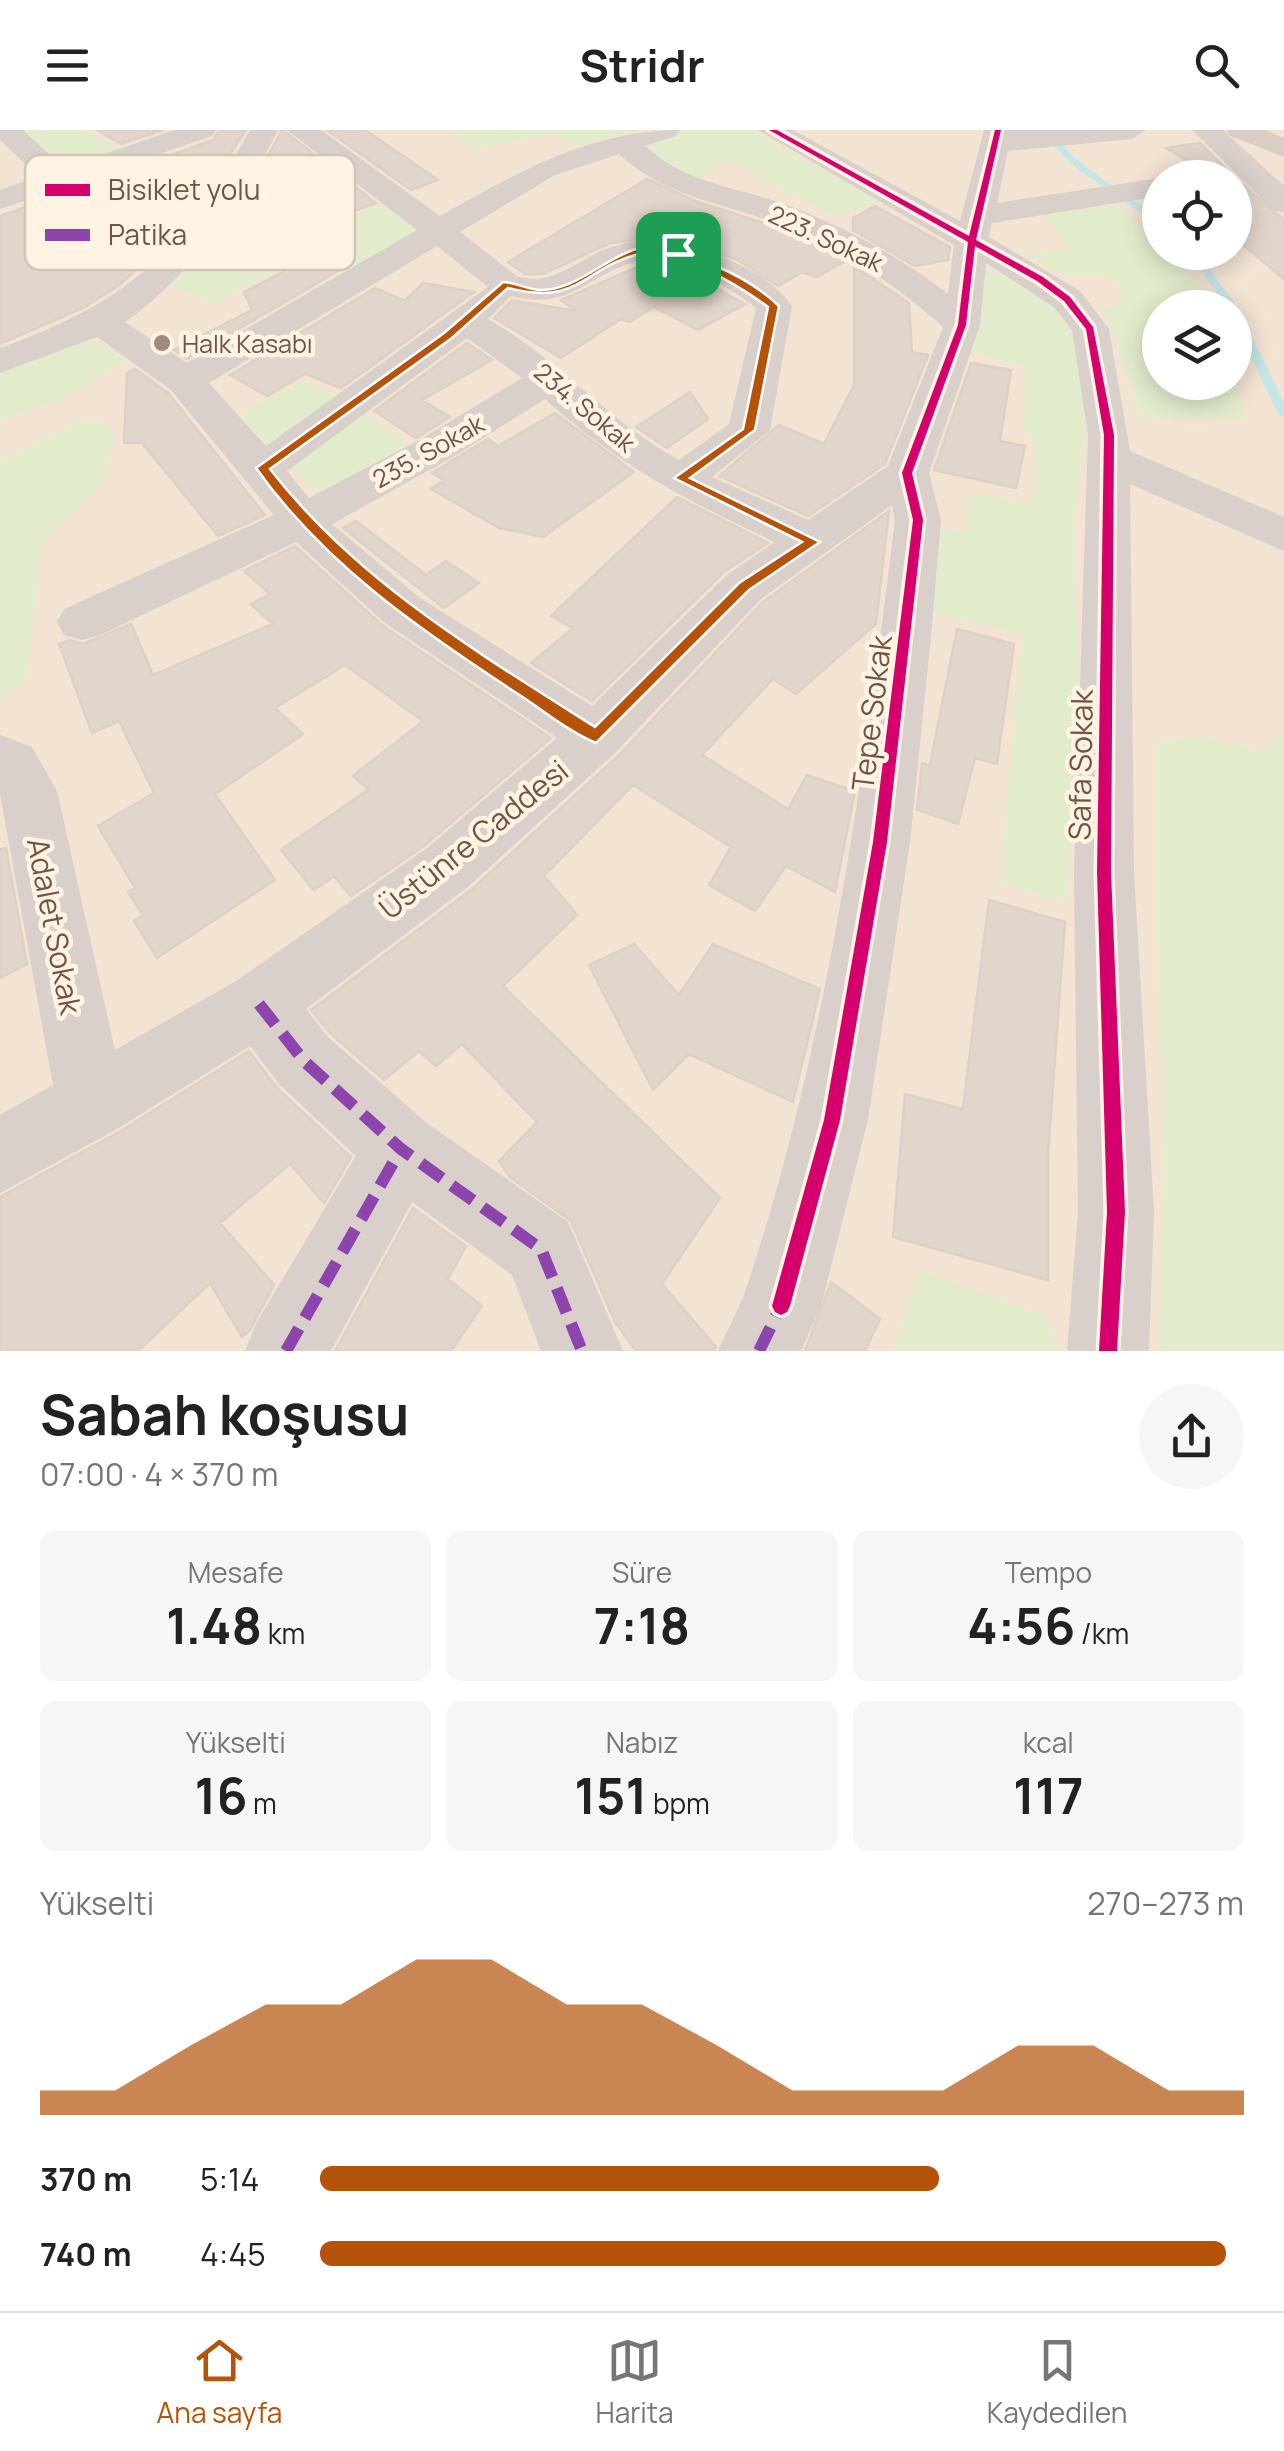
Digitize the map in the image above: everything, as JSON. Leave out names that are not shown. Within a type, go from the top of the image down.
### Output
[{"type":"main road","points":[[1255,132],[1284,148]]},
{"type":"street","points":[[6,130],[33,155]]},
{"type":"street","points":[[131,155],[202,130]]},
{"type":"street","points":[[249,155],[264,130]]},
{"type":"street","points":[[300,130],[341,155]]},
{"type":"street","points":[[184,380],[544,169],[627,146],[666,130]]},
{"type":"street","name":"Safa Sokak","points":[[772,130],[975,230],[1068,299],[1090,329],[1109,458],[1104,872],[1116,1212],[1108,1351]]},
{"type":"street","points":[[907,473],[962,325],[975,230],[1008,138],[1096,137],[1130,130],[1141,189],[975,230]]},
{"type":"street","points":[[1206,130],[1284,203]]},
{"type":"street","name":"223. Sokak","points":[[627,146],[675,186],[761,207],[866,252],[923,288],[962,325]]},
{"type":"street","points":[[355,166],[438,234],[506,284],[524,291],[556,290],[626,254],[643,250],[678,254],[742,283],[774,306],[749,430],[681,478]]},
{"type":"street","points":[[0,200],[25,192]]},
{"type":"street","points":[[0,361],[98,321],[163,270]]},
{"type":"street","points":[[262,468],[466,322],[506,284]]},
{"type":"street","points":[[98,321],[184,380],[302,520],[380,590],[466,652],[596,736]]},
{"type":"street","name":"234. Sokak","points":[[466,322],[512,346],[612,435],[681,478],[813,542]]},
{"type":"street","name":"235. Sokak","points":[[82,622],[302,520],[503,410],[550,378]]},
{"type":"street","points":[[1109,458],[1284,535]]},
{"type":"street","name":"Üstünre Caddesi","points":[[0,1156],[259,1004],[448,867],[596,736],[744,586],[813,542],[907,473]]},
{"type":"street","name":"Tepe Sokak","points":[[770,1329],[832,1120],[880,842],[918,520],[907,473]]},
{"type":"street","name":"Adalet Sokak","points":[[0,758],[12,763],[28,791],[92,1104]]},
{"type":"street","points":[[259,1004],[304,1060],[400,1149],[541,1249],[582,1351]]},
{"type":"street","points":[[286,1351],[400,1149]]},
{"type":"shaded area","points":[[0,130],[1284,130],[1284,1351],[0,1351]]},
{"type":"green space","points":[[21,130],[89,130],[124,151],[112,155],[49,155]]},
{"type":"green space","points":[[448,130],[644,130],[573,146],[554,132],[480,149]]},
{"type":"green space","points":[[681,130],[751,130],[880,200],[836,217],[726,158],[696,182],[650,153],[655,141]]},
{"type":"green space","points":[[384,203],[415,226],[418,234],[356,275],[344,270],[355,270],[355,214]]},
{"type":"green space","points":[[1117,205],[1142,229],[1142,270],[1183,270],[1204,290],[1142,290],[1142,400],[1241,400],[1248,419],[1142,417],[1104,309],[1123,302],[1116,282],[1100,275],[1065,276],[1027,256],[1071,246],[1040,216]]},
{"type":"green space","points":[[982,268],[1024,281],[1075,322],[1088,385],[1074,522],[1079,682],[1067,902],[1000,883],[1022,634],[932,612],[942,530],[965,532],[970,492],[1032,504],[1035,447],[1024,427],[1026,366],[969,352]]},
{"type":"green space","points":[[183,270],[275,270],[214,304],[168,284]]},
{"type":"green space","points":[[85,339],[117,348],[129,360],[62,398],[0,420],[0,369]]},
{"type":"green space","points":[[302,379],[343,398],[272,452],[239,415]]},
{"type":"green space","points":[[357,407],[408,445],[322,494],[286,462]]},
{"type":"green space","points":[[82,421],[104,421],[115,436],[100,486],[41,544],[27,677],[0,702],[0,462]]},
{"type":"green space","points":[[1284,736],[1284,1351],[1159,1351],[1165,1174],[1156,935],[1156,742],[1200,737],[1262,751]]},
{"type":"green space","points":[[920,1271],[1045,1315],[1059,1351],[893,1351]]},
{"type":"building","points":[[97,130],[163,130],[121,144]]},
{"type":"building","points":[[220,130],[246,130],[229,155],[171,155],[213,140]]},
{"type":"building","points":[[282,130],[314,155],[269,155]]},
{"type":"building","points":[[327,130],[365,130],[438,180],[411,190]]},
{"type":"building","points":[[1200,143],[1217,160],[1186,160],[1166,148]]},
{"type":"building","points":[[647,179],[695,201],[779,228],[846,261],[816,277],[803,272],[778,286],[736,259],[657,238],[610,243],[543,274],[525,274],[508,262]]},
{"type":"building","points":[[355,187],[376,203],[355,211]]},
{"type":"building","points":[[1252,193],[1284,220],[1284,279],[1252,252]]},
{"type":"building","points":[[875,206],[950,247],[948,260],[915,266],[853,230],[853,218]]},
{"type":"building","points":[[25,207],[25,270],[136,270],[83,308],[0,344],[0,216]]},
{"type":"building","points":[[644,264],[688,273],[745,304],[698,330],[654,307],[629,322],[621,319],[561,358],[494,318],[512,300],[576,311],[561,300]]},
{"type":"building","points":[[854,266],[909,303],[912,352],[928,355],[885,464],[808,516],[719,476],[779,425],[824,444],[854,385]]},
{"type":"building","points":[[287,270],[338,271],[187,359],[174,350],[252,310],[244,292]]},
{"type":"building","points":[[423,283],[474,292],[341,388],[305,374],[267,396],[230,375],[375,288],[405,301]]},
{"type":"building","points":[[467,343],[492,360],[422,400],[450,417],[416,438],[374,411]]},
{"type":"building","points":[[971,363],[1011,370],[1000,441],[1025,446],[1016,488],[934,470]]},
{"type":"building","points":[[135,369],[168,393],[265,515],[218,536],[142,443],[124,443],[127,373]]},
{"type":"building","points":[[690,392],[708,419],[667,448],[636,427]]},
{"type":"building","points":[[555,413],[634,472],[543,537],[499,528],[431,489],[444,480],[432,473],[488,439],[498,446]]},
{"type":"building","points":[[677,497],[768,543],[724,572],[592,701],[531,663],[573,628],[551,616]]},
{"type":"building","points":[[889,511],[876,624],[796,694],[773,679],[702,755],[788,809],[807,775],[855,791],[835,892],[786,866],[755,911],[709,885],[731,847],[633,785],[544,876],[577,915],[503,986],[720,1198],[662,1284],[716,1347],[714,1351],[636,1351],[615,1322],[571,1221],[510,1177],[499,1161],[537,1122],[462,1044],[436,1066],[419,1051],[384,1080],[331,1034],[311,1010],[472,889],[619,755],[763,602]]},
{"type":"building","points":[[356,521],[426,575],[446,561],[479,583],[444,608],[343,528]]},
{"type":"building","points":[[295,546],[383,626],[551,738],[425,845],[351,896],[334,876],[314,890],[281,850],[369,789],[353,776],[423,721],[345,665],[275,708],[303,734],[215,794],[275,880],[157,958],[134,921],[143,915],[128,892],[135,888],[98,826],[154,793],[119,721],[92,733],[59,644],[69,640],[83,644],[131,624],[153,675],[273,624],[251,604],[270,594],[244,571]]},
{"type":"building","points":[[957,629],[1014,644],[997,764],[975,758],[958,824],[917,810],[922,763],[930,765]]},
{"type":"building","points":[[6,848],[27,964],[0,978],[0,849]]},
{"type":"building","points":[[989,900],[1065,922],[1048,1154],[1048,1280],[893,1237],[905,1094],[963,1109]]},
{"type":"building","points":[[634,944],[679,995],[713,944],[820,989],[793,1102],[689,1054],[653,1090],[589,965]]},
{"type":"building","points":[[249,1051],[277,1088],[351,1157],[324,1203],[290,1164],[220,1223],[274,1285],[250,1330],[242,1337],[210,1283],[138,1351],[0,1351],[0,1197],[119,1132]]},
{"type":"building","points":[[413,1208],[466,1246],[448,1279],[482,1306],[451,1351],[335,1351]]},
{"type":"building","points":[[831,1282],[880,1319],[865,1351],[805,1351]]},
{"type":"waterway","points":[[1046,130],[1068,157],[1142,209]]},
{"type":"waterway","points":[[1205,270],[1220,290]]},
{"type":"waterway","points":[[1252,347],[1284,414]]},
{"type":"marked path","points":[[302,520],[407,608],[597,736]]},
{"type":"marked path","points":[[259,1004],[304,1061],[401,1149],[541,1249],[582,1351]]},
{"type":"marked path","points":[[286,1351],[401,1149]]},
{"type":"marked path","points":[[759,1351],[781,1306]]},
{"type":"cycle path","points":[[772,130],[1040,279],[1067,299],[1090,329],[1109,435],[1104,872],[1116,1212],[1108,1351]]},
{"type":"cycle path","points":[[781,1306],[832,1120],[880,842],[918,520],[907,473],[962,325],[971,244],[998,130]]},
{"type":"place","name":"Halk Kasabı","points":[[162,343]]},
{"type":"route","points":[[643,250],[678,254],[742,283],[774,306],[749,430],[681,478],[813,542],[744,586],[596,736],[466,652],[366,580],[302,520],[262,468],[448,336],[506,284],[541,293],[570,286],[626,254],[643,250]]}]
